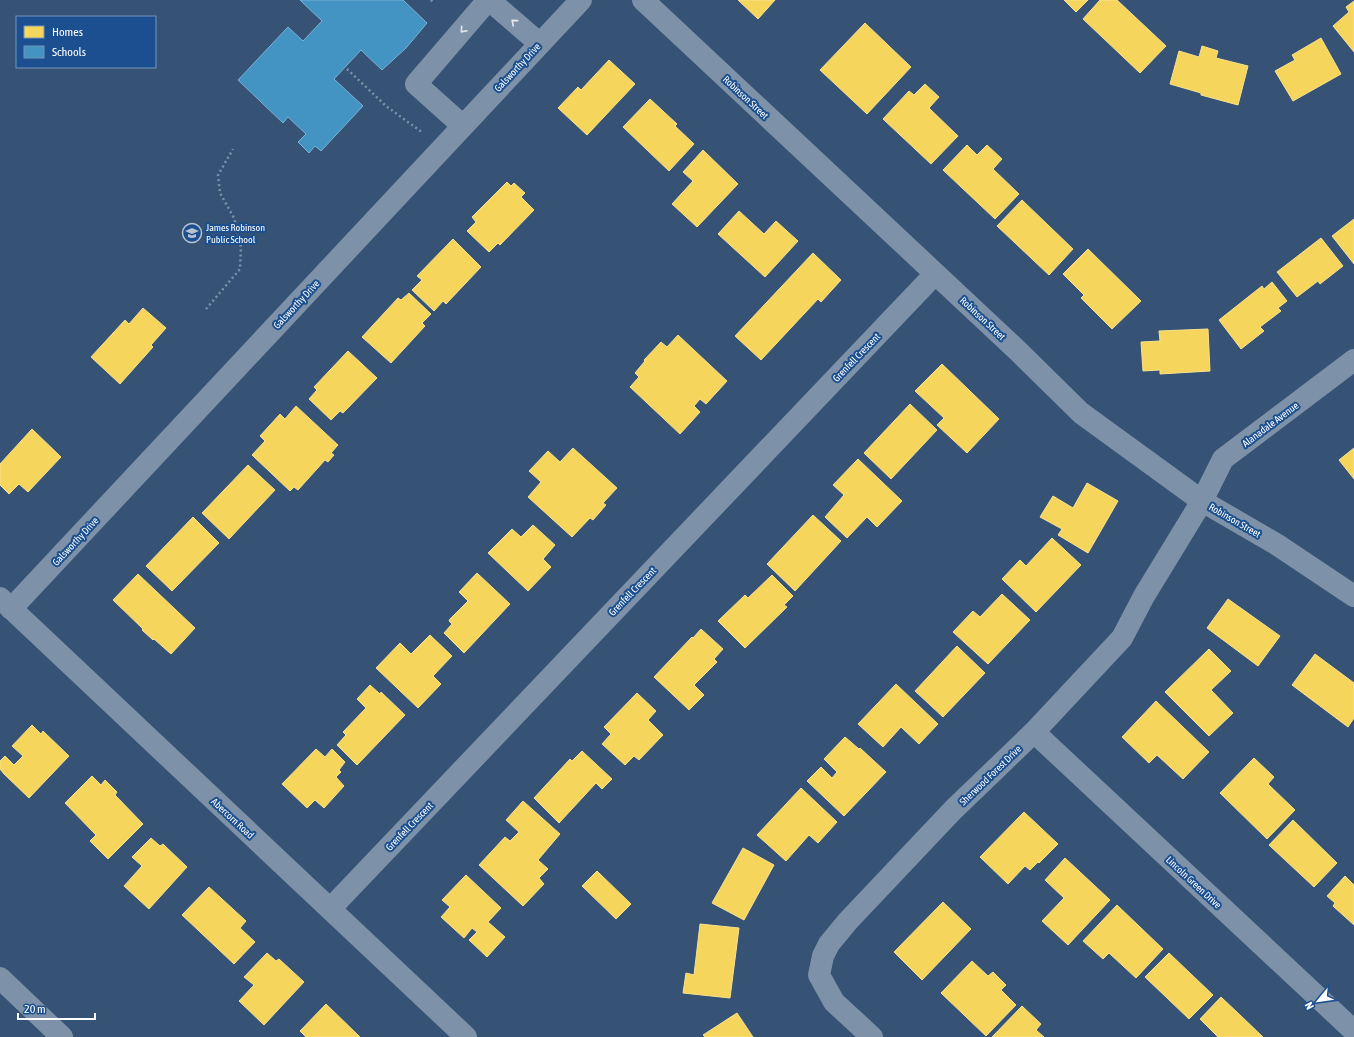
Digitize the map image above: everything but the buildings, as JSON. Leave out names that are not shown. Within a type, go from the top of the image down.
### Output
[{"type":"street","points":[[463,126],[416,84],[489,0],[539,43]]},
{"type":"street","name":"Galsworthy Drive","points":[[6,604],[443,148],[539,43],[581,0]]},
{"type":"street","name":"Robinson Street","points":[[643,0],[1018,351],[1081,413],[1202,501],[1276,544],[1354,596]]},
{"type":"street","name":"Grenfell Crescent","points":[[330,909],[935,274]]},
{"type":"street","name":"Alanadale Avenue","points":[[1202,501],[1223,459],[1354,360]]},
{"type":"street","name":"Sherwood Forest Drive","points":[[872,1037],[834,1002],[819,975],[823,956],[829,944],[848,921],[953,810],[1034,732],[1122,638],[1144,596],[1202,501]]},
{"type":"street","name":"Abercorn Road","points":[[6,604],[466,1037]]},
{"type":"street","name":"Lincoln Green Drive","points":[[1034,732],[1354,1031]]},
{"type":"street","points":[[0,978],[62,1037]]},
{"type":"path","points":[[431,0],[434,4]]},
{"type":"path","points":[[347,69],[386,106],[443,148]]},
{"type":"path","points":[[206,309],[240,269],[241,248],[234,218],[220,193],[218,175],[233,149]]},
{"type":"place","name":"James Robinson Public School","points":[[192,233]]}]
